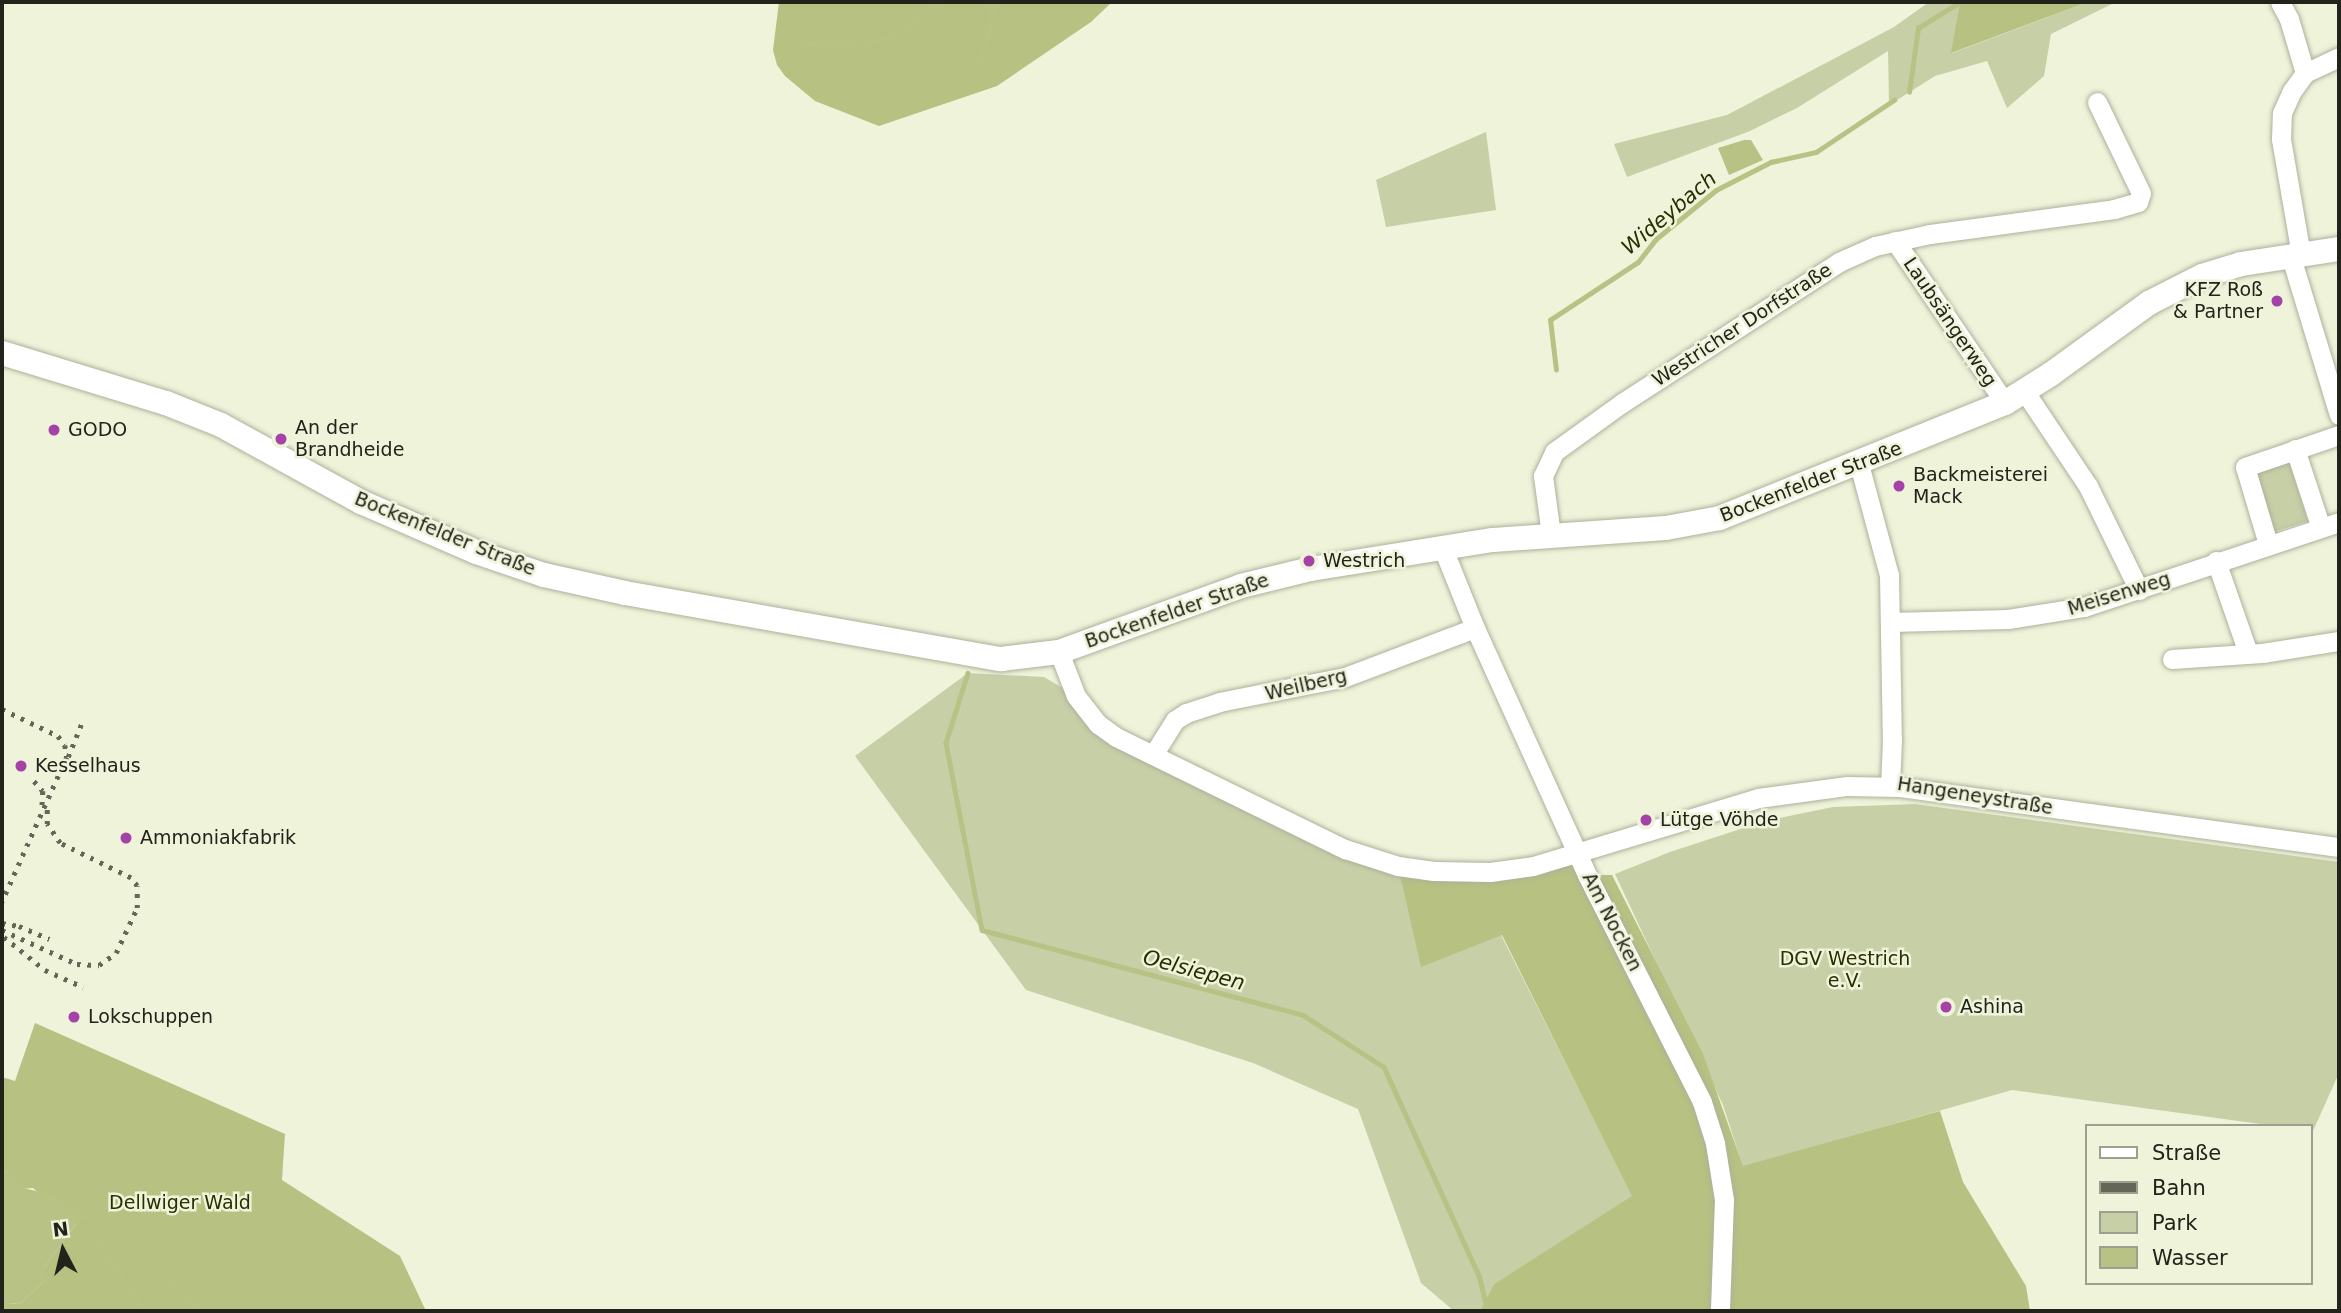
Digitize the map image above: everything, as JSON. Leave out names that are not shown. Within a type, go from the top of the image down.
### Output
[{"type":"main road","name":"Bockenfelder Straße","points":[[2,353],[166,403],[220,425],[362,502],[476,552],[544,575],[625,593],[1001,659],[1059,652],[1264,579],[1443,546],[1700,523],[1745,509],[1859,464],[2015,398],[2171,289],[2211,272],[2339,249]]},
{"type":"street","points":[[2280,2],[2289,19],[2305,73]]},
{"type":"street","points":[[2339,57],[2305,73],[2287,102],[2281,126],[2296,256],[2339,415]]},
{"type":"street","name":"Westricher Dorfstraße","points":[[1551,535],[1543,476],[1554,452],[1805,281],[1839,262],[1895,241],[1948,230],[2114,209],[2138,202],[2141,193],[2097,102]]},
{"type":"street","name":"Laubsängerweg","points":[[1895,241],[2015,398],[2088,486],[2139,590]]},
{"type":"street","points":[[2268,544],[2245,467],[2339,435]]},
{"type":"street","points":[[2295,449],[2330,525]]},
{"type":"street","name":"Hangeneystraße","points":[[1859,464],[1889,575],[1890,786],[2339,847]]},
{"type":"street","name":"Meisenweg","points":[[1890,622],[2008,619],[2084,607],[2330,525]]},
{"type":"street","name":"Am Nocken","points":[[1443,546],[1475,628],[1578,853],[1694,1084],[1715,1143],[1725,1224],[1720,1311]]},
{"type":"street","points":[[2216,561],[2248,653]]},
{"type":"street","name":"Weilberg","points":[[1153,755],[1175,720],[1186,713],[1219,702],[1345,677],[1475,628]]},
{"type":"street","points":[[2172,659],[2248,653],[2339,641]]},
{"type":"street","points":[[1059,652],[1076,696],[1098,724],[1153,755],[1345,849],[1398,866],[1434,871],[1490,872],[1534,866],[1758,797],[1816,787],[1890,786]]},
{"type":"green space","points":[[779,2],[1112,2],[1091,22],[997,86],[879,126],[815,101],[785,76],[777,65],[773,50]]},
{"type":"green space","points":[[1929,2],[1960,2],[1952,53],[2088,2],[2116,2],[2051,34],[2044,76],[2007,108],[1987,61],[1935,76],[1889,105],[1888,51],[1797,108],[1750,131],[1627,177],[1614,144],[1727,115],[1894,27]]},
{"type":"green space","points":[[1960,2],[2088,2],[1951,53]]},
{"type":"green space","points":[[1486,132],[1496,210],[1386,227],[1376,180]]},
{"type":"green space","points":[[2286,462],[2290,465],[2308,521],[2273,532],[2256,475],[2258,471]]},
{"type":"green space","points":[[968,673],[1044,677],[1076,696],[1098,724],[1398,866],[1501,935],[1633,1196],[1494,1284],[1480,1311],[1454,1311],[1421,1283],[1358,1109],[1253,1063],[1026,990],[855,756]]},
{"type":"green space","name":"DGV Westrich e.V.","points":[[1915,804],[2339,862],[2339,1073],[2313,1131],[2313,1124],[2260,1124],[2012,1090],[1743,1167],[1723,1105],[1615,874],[1670,852],[1765,821],[1833,807]]},
{"type":"green space","points":[[1578,853],[1588,875],[1612,875],[1703,1054],[1743,1166],[1940,1111],[1963,1182],[2026,1286],[2030,1311],[1480,1311],[1494,1284],[1632,1196],[1502,935],[1421,967],[1398,866],[1434,871]]},
{"type":"green space","name":"Dellwiger Wald","points":[[35,1023],[285,1134],[282,1180],[400,1256],[426,1311],[2,1311],[2,1298],[8,1303],[20,1304],[44,1281],[44,1268],[76,1224],[33,1188],[22,1189],[2,1168],[2,1077],[15,1081]]},
{"type":"water","points":[[1751,140],[1763,160],[1729,175],[1718,148]]},
{"type":"water","points":[[2,1168],[22,1188],[51,1194],[76,1212],[76,1224],[44,1268],[44,1281],[20,1304],[8,1303],[2,1298]]},
{"type":"waterway","points":[[800,46],[810,43],[858,45],[877,40],[905,30],[940,2]]},
{"type":"waterway","points":[[978,68],[991,23],[992,2]]},
{"type":"waterway","name":"Wideybach","points":[[1909,92],[1918,28],[1960,2]]},
{"type":"waterway","name":"Wideybach","points":[[1556,370],[1550,320],[1638,262],[1656,239],[1716,190],[1771,162],[1816,152],[1894,100]]},
{"type":"waterway","name":"Oelsiepen","points":[[968,673],[946,743],[982,930],[1303,1015],[1384,1067],[1479,1275],[1488,1311]]},
{"type":"waterway","points":[[76,1212],[91,1219]]},
{"type":"waterway","points":[[94,1237],[145,1311]]},
{"type":"waterway","points":[[150,1268],[177,1290]]},
{"type":"waterway","points":[[187,1298],[203,1311]]},
{"type":"railway","points":[[2,709],[58,736],[65,745],[67,757],[2,902]]},
{"type":"railway","points":[[68,757],[81,724]]},
{"type":"railway","points":[[34,781],[43,791],[42,809]]},
{"type":"railway","points":[[2,930],[77,964],[99,965],[116,953],[137,908],[137,886],[131,878],[60,843],[47,824],[47,806]]},
{"type":"railway","points":[[2,923],[19,926],[49,939]]},
{"type":"railway","points":[[4,937],[45,970],[83,987]]},
{"type":"place","name":"KFZ Roß & Partner","points":[[2277,301]]},
{"type":"place","name":"GODO","points":[[54,430]]},
{"type":"place","name":"An der Brandheide","points":[[281,439]]},
{"type":"place","name":"Backmeisterei Mack","points":[[1899,486]]},
{"type":"place","name":"Westrich","points":[[1309,561]]},
{"type":"place","name":"Kesselhaus","points":[[21,766]]},
{"type":"place","name":"Lütge Vöhde","points":[[1646,820]]},
{"type":"place","name":"Ammoniakfabrik","points":[[126,838]]},
{"type":"place","name":"Ashina","points":[[1946,1007]]},
{"type":"place","name":"Lokschuppen","points":[[74,1017]]}]
